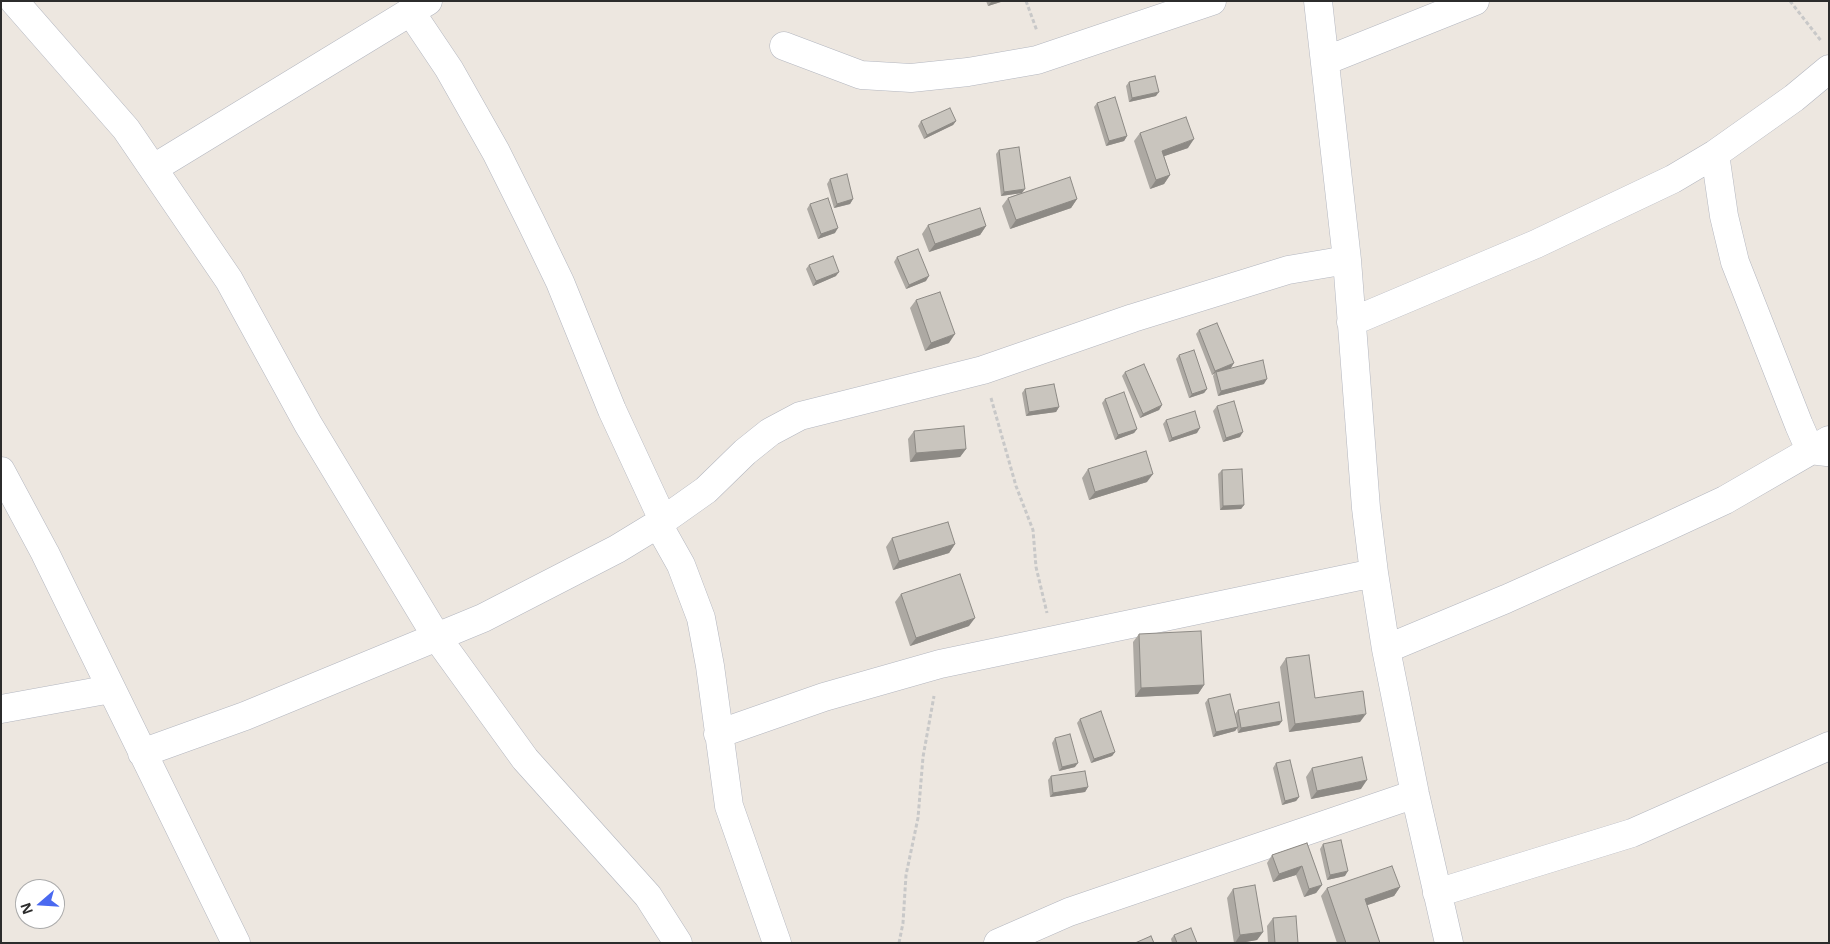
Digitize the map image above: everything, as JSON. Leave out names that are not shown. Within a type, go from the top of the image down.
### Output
[{"type":"street","points":[[14,1],[126,129],[229,280],[308,424],[436,636],[525,759],[648,896],[678,943]]},
{"type":"street","points":[[784,46],[861,75],[911,78],[1037,60],[1212,1]]},
{"type":"street","points":[[1318,1],[1347,260],[1366,508],[1374,573],[1386,649],[1415,794],[1449,943]]},
{"type":"street","points":[[1325,61],[1475,1]]},
{"type":"street","points":[[154,168],[419,6],[453,77],[496,152],[532,222],[560,282],[660,522],[682,564],[701,618],[710,666],[729,806],[777,943]]},
{"type":"street","points":[[1351,322],[1536,244],[1674,179],[1716,154],[1794,98],[1829,69]]},
{"type":"street","points":[[1386,649],[1506,599],[1656,532],[1725,500],[1823,447],[1799,425],[1735,262],[1724,216],[1716,154]]},
{"type":"street","points":[[142,753],[245,716],[492,613],[617,549],[706,490],[745,452],[770,432],[800,416],[983,370],[1133,318],[1288,270],[1347,260]]},
{"type":"street","points":[[1,471],[45,553],[236,943]]},
{"type":"street","points":[[718,734],[824,697],[940,664],[1374,573]]},
{"type":"street","points":[[1,710],[111,689]]},
{"type":"street","points":[[1437,894],[1632,833],[1829,746]]},
{"type":"street","points":[[998,943],[1069,912],[1415,794]]},
{"type":"path","points":[[1790,1],[1823,43]]},
{"type":"path","points":[[983,370],[1016,486],[1033,530],[1036,567],[1044,605],[1056,640]]},
{"type":"path","points":[[899,943],[903,923],[906,875],[918,818],[923,757],[940,664]]},
{"type":"building","points":[[1155,76],[1159,92],[1132,98],[1129,82]]},
{"type":"building","points":[[1115,97],[1127,136],[1109,141],[1097,103]]},
{"type":"building","points":[[950,108],[956,121],[927,135],[921,121]]},
{"type":"building","points":[[1186,117],[1194,139],[1162,151],[1170,175],[1156,180],[1140,133]]},
{"type":"building","points":[[1019,147],[1025,189],[1004,192],[999,150]]},
{"type":"building","points":[[847,174],[853,199],[837,204],[830,179]]},
{"type":"building","points":[[1070,177],[1077,199],[1016,220],[1008,198]]},
{"type":"building","points":[[828,198],[838,228],[821,234],[810,204]]},
{"type":"building","points":[[980,208],[986,226],[935,244],[928,225]]},
{"type":"building","points":[[918,249],[929,276],[909,285],[897,257]]},
{"type":"building","points":[[833,256],[839,272],[816,281],[809,265]]},
{"type":"building","points":[[940,292],[955,334],[931,343],[916,300]]},
{"type":"building","points":[[1217,323],[1234,363],[1215,371],[1199,330]]},
{"type":"building","points":[[1194,350],[1207,389],[1192,394],[1179,355]]},
{"type":"building","points":[[1263,360],[1267,379],[1221,391],[1216,372]]},
{"type":"building","points":[[1144,364],[1162,405],[1143,414],[1125,372]]},
{"type":"building","points":[[1054,384],[1059,407],[1029,412],[1025,389]]},
{"type":"building","points":[[1124,392],[1137,429],[1118,435],[1105,399]]},
{"type":"building","points":[[1234,401],[1243,432],[1226,438],[1217,406]]},
{"type":"building","points":[[1195,411],[1200,428],[1172,438],[1166,420]]},
{"type":"building","points":[[964,426],[966,449],[916,453],[914,431]]},
{"type":"building","points":[[1146,451],[1153,474],[1095,492],[1088,469]]},
{"type":"building","points":[[1242,469],[1244,505],[1223,506],[1222,470]]},
{"type":"building","points":[[948,522],[955,544],[899,561],[892,538]]},
{"type":"building","points":[[960,574],[975,618],[916,638],[901,594]]},
{"type":"building","points":[[1201,631],[1204,685],[1141,688],[1139,634]]},
{"type":"building","points":[[1309,655],[1315,698],[1363,691],[1366,714],[1295,724],[1286,658]]},
{"type":"building","points":[[1230,694],[1238,727],[1216,732],[1208,699]]},
{"type":"building","points":[[1279,702],[1282,721],[1241,728],[1238,710]]},
{"type":"building","points":[[1101,711],[1115,752],[1094,759],[1080,719]]},
{"type":"building","points":[[1070,734],[1078,763],[1062,767],[1055,738]]},
{"type":"building","points":[[1362,757],[1367,780],[1317,791],[1312,768]]},
{"type":"building","points":[[1290,760],[1299,797],[1285,801],[1276,763]]},
{"type":"building","points":[[1085,771],[1088,787],[1053,793],[1051,776]]},
{"type":"building","points":[[1341,840],[1348,871],[1330,875],[1323,844]]},
{"type":"building","points":[[1307,843],[1322,885],[1309,889],[1302,866],[1279,874],[1272,855]]},
{"type":"building","points":[[1392,866],[1400,887],[1365,899],[1380,943],[1346,943],[1327,888]]},
{"type":"building","points":[[1255,885],[1263,932],[1240,935],[1233,889]]},
{"type":"building","points":[[1296,916],[1298,943],[1275,943],[1273,918]]},
{"type":"building","points":[[1191,928],[1197,943],[1177,943],[1174,935]]},
{"type":"building","points":[[1151,936],[1154,943],[1135,943]]}]
